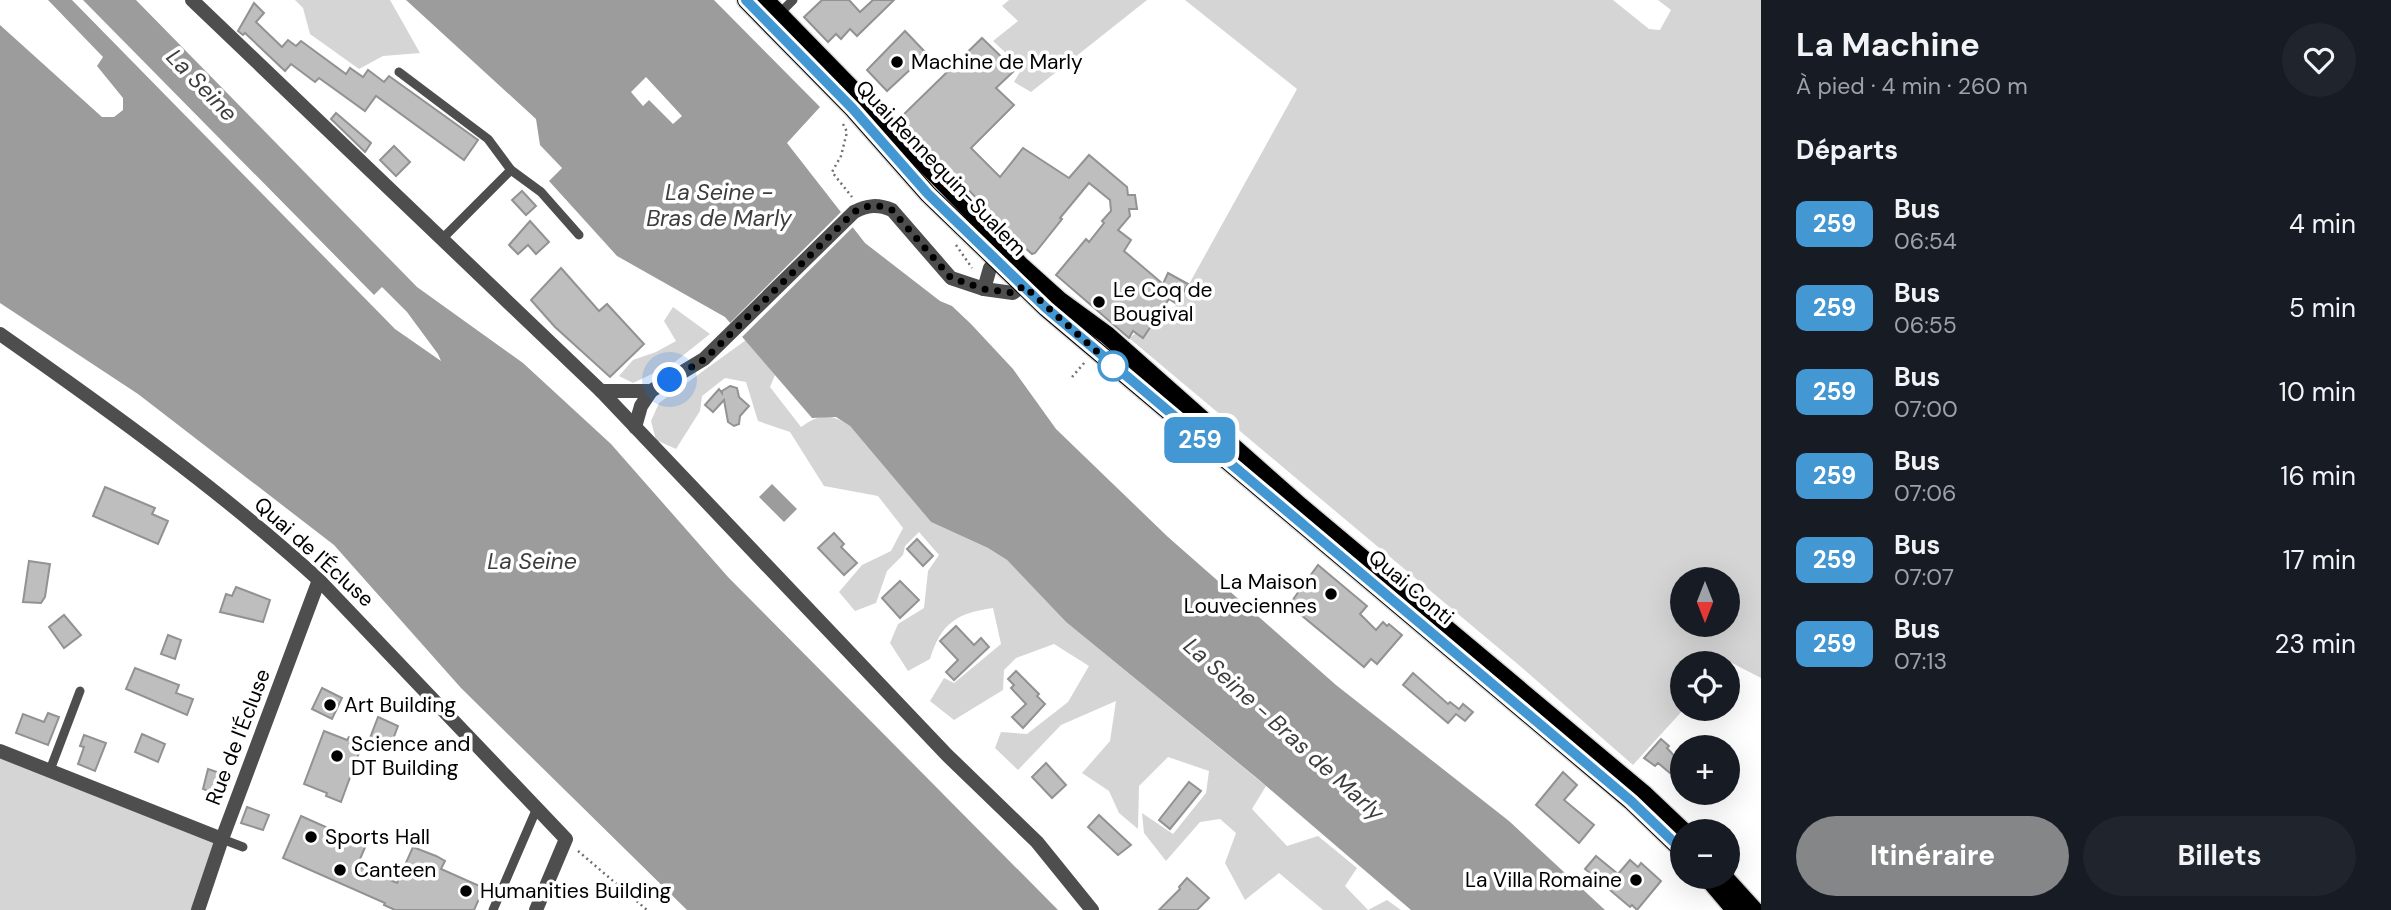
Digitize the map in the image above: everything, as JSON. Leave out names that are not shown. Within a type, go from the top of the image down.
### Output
[{"type":"main road","name":"Quai Rennequin-Sualem","points":[[746,0],[853,109],[928,194],[1002,256],[1108,362]]},
{"type":"main road","name":"Quai Rennequin-Sualem","points":[[765,0],[980,220],[1002,256]]},
{"type":"main road","name":"Quai Rennequin-Sualem","points":[[1028,281],[1059,300],[1121,347]]},
{"type":"main road","name":"Quai Conti","points":[[1121,347],[1300,506],[1670,819]]},
{"type":"main road","name":"Quai Conti","points":[[1108,362],[1631,801],[1670,838]]},
{"type":"main road","points":[[1717,889],[1735,910]]},
{"type":"main road","points":[[1735,889],[1754,910]]},
{"type":"street","points":[[192,0],[601,391],[947,755],[1037,842],[1092,910]]},
{"type":"street","points":[[635,427],[641,406],[650,391],[705,359],[857,210],[881,206],[892,210],[951,278],[984,289],[1013,293],[1028,281]]},
{"type":"street","points":[[984,289],[990,268],[1002,256]]},
{"type":"street","name":"Quai de l'Écluse","points":[[0,334],[158,448],[283,547],[319,580],[566,839]]},
{"type":"street","points":[[601,391],[650,391]]},
{"type":"street","name":"Rue de l'Écluse","points":[[198,910],[319,580]]},
{"type":"street","points":[[0,751],[222,839]]},
{"type":"street","points":[[541,908],[566,839]]},
{"type":"lane","points":[[779,14],[793,0]]},
{"type":"lane","points":[[399,72],[488,139],[510,170],[541,192],[579,234]]},
{"type":"lane","points":[[441,240],[510,170]]},
{"type":"lane","points":[[50,770],[80,691]]},
{"type":"lane","points":[[493,910],[537,808]]},
{"type":"lane","points":[[222,839],[243,847]]},
{"type":"path","points":[[842,123],[847,132],[841,156],[832,172],[857,210]]},
{"type":"path","points":[[959,240],[955,243],[974,272]]},
{"type":"path","points":[[1072,377],[1089,356]]},
{"type":"path","points":[[566,839],[647,910]]},
{"type":"shaded area","points":[[295,0],[390,0],[420,53],[383,56],[359,69],[310,34],[303,8]]},
{"type":"shaded area","points":[[1009,0],[1147,0],[1031,92],[1014,82],[1022,68],[993,41],[1018,21],[1002,6]]},
{"type":"shaded area","points":[[1185,0],[1613,0],[1649,29],[1660,30],[1671,10],[1658,0],[1761,0],[1761,678],[1740,667],[1740,651],[1670,651],[1670,721],[1673,721],[1633,765],[1520,666],[1129,338],[1178,304],[1297,89]]},
{"type":"shaded area","points":[[673,307],[710,334],[671,365],[633,383],[619,376],[633,360],[676,341],[664,321]]},
{"type":"shaded area","points":[[746,340],[775,375],[770,387],[801,427],[825,417],[837,419],[850,426],[931,522],[988,548],[1007,560],[1066,622],[1266,786],[1252,809],[1287,846],[1318,836],[1357,868],[1345,886],[1368,910],[1323,910],[1279,873],[1245,900],[1225,863],[1236,833],[1220,819],[1200,822],[1166,861],[1144,833],[1142,813],[1173,834],[1206,793],[1209,771],[1168,757],[1139,786],[1138,829],[1119,813],[1109,791],[1082,773],[1110,741],[1116,701],[1061,725],[1018,770],[995,748],[1001,732],[1027,734],[1068,702],[1089,666],[1054,644],[1016,658],[1004,670],[1003,690],[954,720],[930,701],[944,678],[954,683],[1001,644],[993,608],[980,610],[952,622],[939,637],[930,659],[908,671],[890,643],[898,624],[924,608],[928,571],[939,555],[919,532],[905,546],[903,555],[887,571],[876,603],[855,611],[839,592],[862,565],[891,551],[903,528],[878,496],[824,486],[790,432],[758,421],[746,382],[725,378],[702,396],[700,411],[676,449],[656,440],[651,421],[659,403]]},
{"type":"shaded area","points":[[0,752],[222,839],[198,910],[0,910]]},
{"type":"shaded area","points":[[1387,900],[1401,910],[1368,910]]},
{"type":"water","name":"La Seine","points":[[48,0],[72,0],[395,329],[441,361],[407,312],[382,287],[374,295],[83,0],[136,0],[417,287],[523,363],[611,444],[728,577],[1058,910],[687,910],[461,688],[334,545],[138,394],[0,303],[0,25],[102,117],[114,117],[123,110],[123,98],[97,66],[103,57]]},
{"type":"water","name":"La Seine - Bras de Marly","points":[[406,0],[714,0],[820,107],[787,143],[865,243],[940,301],[952,306],[971,324],[1013,369],[1056,429],[1168,537],[1336,685],[1509,821],[1605,910],[1411,910],[1258,779],[1066,622],[1007,560],[988,548],[931,522],[850,426],[836,417],[812,418],[725,317],[617,256],[549,181],[562,168],[540,145],[536,119]],"holes":[[[646,77],[682,116],[673,124],[649,100],[643,106],[631,92]]]},
{"type":"water","points":[[772,484],[797,509],[784,522],[759,497]]},
{"type":"pier","points":[[843,210],[855,225],[740,339],[728,325]]},
{"type":"building","points":[[822,0],[849,0],[860,12],[873,0],[894,0],[857,36],[850,29],[841,39],[836,34],[828,42],[804,17]]},
{"type":"building","points":[[254,3],[264,13],[256,22],[282,47],[288,40],[296,46],[301,41],[346,74],[350,68],[363,77],[368,70],[384,82],[389,76],[478,140],[464,160],[376,96],[365,111],[319,78],[315,82],[291,64],[285,71],[245,33],[243,35],[238,31]]},
{"type":"building","name":"Machine de Marly","points":[[905,31],[927,54],[887,91],[867,70]]},
{"type":"building","points":[[982,38],[1015,70],[996,88],[1014,105],[971,148],[1000,177],[1023,148],[1069,178],[1089,155],[1127,187],[1128,195],[1135,195],[1137,209],[1129,209],[1130,216],[1118,230],[1131,240],[1124,251],[1163,284],[1168,273],[1188,284],[1177,304],[1169,299],[1143,338],[1133,331],[1129,338],[1056,275],[1086,239],[1089,242],[1104,223],[1102,221],[1111,211],[1110,200],[1089,183],[1032,254],[900,118]]},
{"type":"building","points":[[336,113],[371,143],[365,152],[331,119]]},
{"type":"building","points":[[394,146],[410,162],[396,176],[380,160]]},
{"type":"building","points":[[522,191],[536,206],[526,215],[512,200]]},
{"type":"building","points":[[530,221],[549,242],[536,254],[528,245],[518,254],[509,245]]},
{"type":"building","points":[[561,268],[599,311],[607,304],[644,344],[610,377],[555,327],[531,300]]},
{"type":"building","points":[[730,386],[737,388],[739,397],[749,406],[740,416],[739,424],[734,426],[728,422],[724,400],[713,412],[705,405],[719,389],[722,393]]},
{"type":"building","points":[[105,487],[155,508],[152,514],[168,521],[158,544],[93,516]]},
{"type":"building","points":[[834,533],[844,544],[841,547],[857,563],[844,575],[818,548]]},
{"type":"building","points":[[917,539],[933,556],[923,566],[907,549]]},
{"type":"building","points":[[29,561],[50,564],[45,597],[41,603],[23,602]]},
{"type":"building","points":[[1318,565],[1367,606],[1360,614],[1376,630],[1383,622],[1402,635],[1377,664],[1371,659],[1364,667],[1289,605]]},
{"type":"building","points":[[900,581],[919,600],[900,618],[882,598]]},
{"type":"building","points":[[236,587],[270,600],[263,622],[220,612],[226,594],[232,596]]},
{"type":"building","points":[[64,615],[81,635],[64,648],[49,627]]},
{"type":"building","points":[[956,626],[974,645],[981,638],[989,647],[954,680],[946,672],[958,660],[940,641]]},
{"type":"building","points":[[168,635],[181,640],[175,659],[161,654]]},
{"type":"building","points":[[135,668],[179,685],[176,693],[193,699],[187,715],[126,689]]},
{"type":"building","points":[[1016,671],[1045,704],[1023,728],[1012,717],[1026,704],[1011,688],[1014,685],[1008,679]]},
{"type":"building","points":[[1413,673],[1448,704],[1450,702],[1459,709],[1463,704],[1473,712],[1465,721],[1456,714],[1448,723],[1403,685]]},
{"type":"building","name":"Art Building","points":[[322,688],[342,698],[332,719],[312,709]]},
{"type":"building","points":[[48,713],[59,717],[48,745],[16,733],[23,714],[44,722]]},
{"type":"building","points":[[378,717],[398,726],[390,747],[370,738]]},
{"type":"building","name":"Science and DT Building","points":[[324,731],[347,740],[349,737],[363,742],[341,802],[304,784]]},
{"type":"building","points":[[142,734],[165,744],[158,762],[135,752]]},
{"type":"building","points":[[84,735],[106,743],[95,771],[78,764],[84,747],[80,746]]},
{"type":"building","points":[[1661,739],[1669,746],[1670,773],[1658,763],[1655,766],[1644,758]]},
{"type":"building","points":[[1046,763],[1066,785],[1052,798],[1032,777]]},
{"type":"building","points":[[208,769],[226,775],[218,795],[203,789]]},
{"type":"building","points":[[1563,772],[1577,785],[1564,800],[1594,825],[1579,843],[1536,805]]},
{"type":"building","points":[[1189,782],[1201,791],[1170,829],[1159,820]]},
{"type":"building","points":[[247,807],[269,815],[263,830],[241,823]]},
{"type":"building","points":[[1099,815],[1131,845],[1118,855],[1088,827]]},
{"type":"building","points":[[301,816],[366,845],[357,866],[397,883],[413,847],[436,856],[445,861],[441,869],[484,888],[474,910],[395,910],[384,905],[385,903],[283,858]]},
{"type":"building","points":[[1596,856],[1618,874],[1630,860],[1638,867],[1641,863],[1661,881],[1637,910],[1585,869]]},
{"type":"building","points":[[1187,878],[1209,898],[1197,910],[1159,910],[1180,889]]},
{"type":"bus line","name":"259","points":[[746,0],[884,142],[928,194],[1046,308],[1631,801],[1670,838]]},
{"type":"place","name":"Machine de Marly","points":[[897,62]]},
{"type":"place","name":"Le Coq de Bougival","points":[[1099,302]]},
{"type":"place","name":"La Maison Louveciennes","points":[[1331,594]]},
{"type":"place","name":"Art Building","points":[[330,705]]},
{"type":"place","name":"Science and DT Building","points":[[337,756]]},
{"type":"place","name":"Sports Hall","points":[[311,837]]},
{"type":"place","name":"Canteen","points":[[340,870]]},
{"type":"place","name":"La Villa Romaine","points":[[1636,880]]},
{"type":"place","name":"Humanities Building","points":[[466,891]]},
{"type":"route","points":[[670,380],[705,359],[854,212],[870,205],[892,210],[951,278],[984,289],[1013,293],[1024,286],[1113,366]]}]
